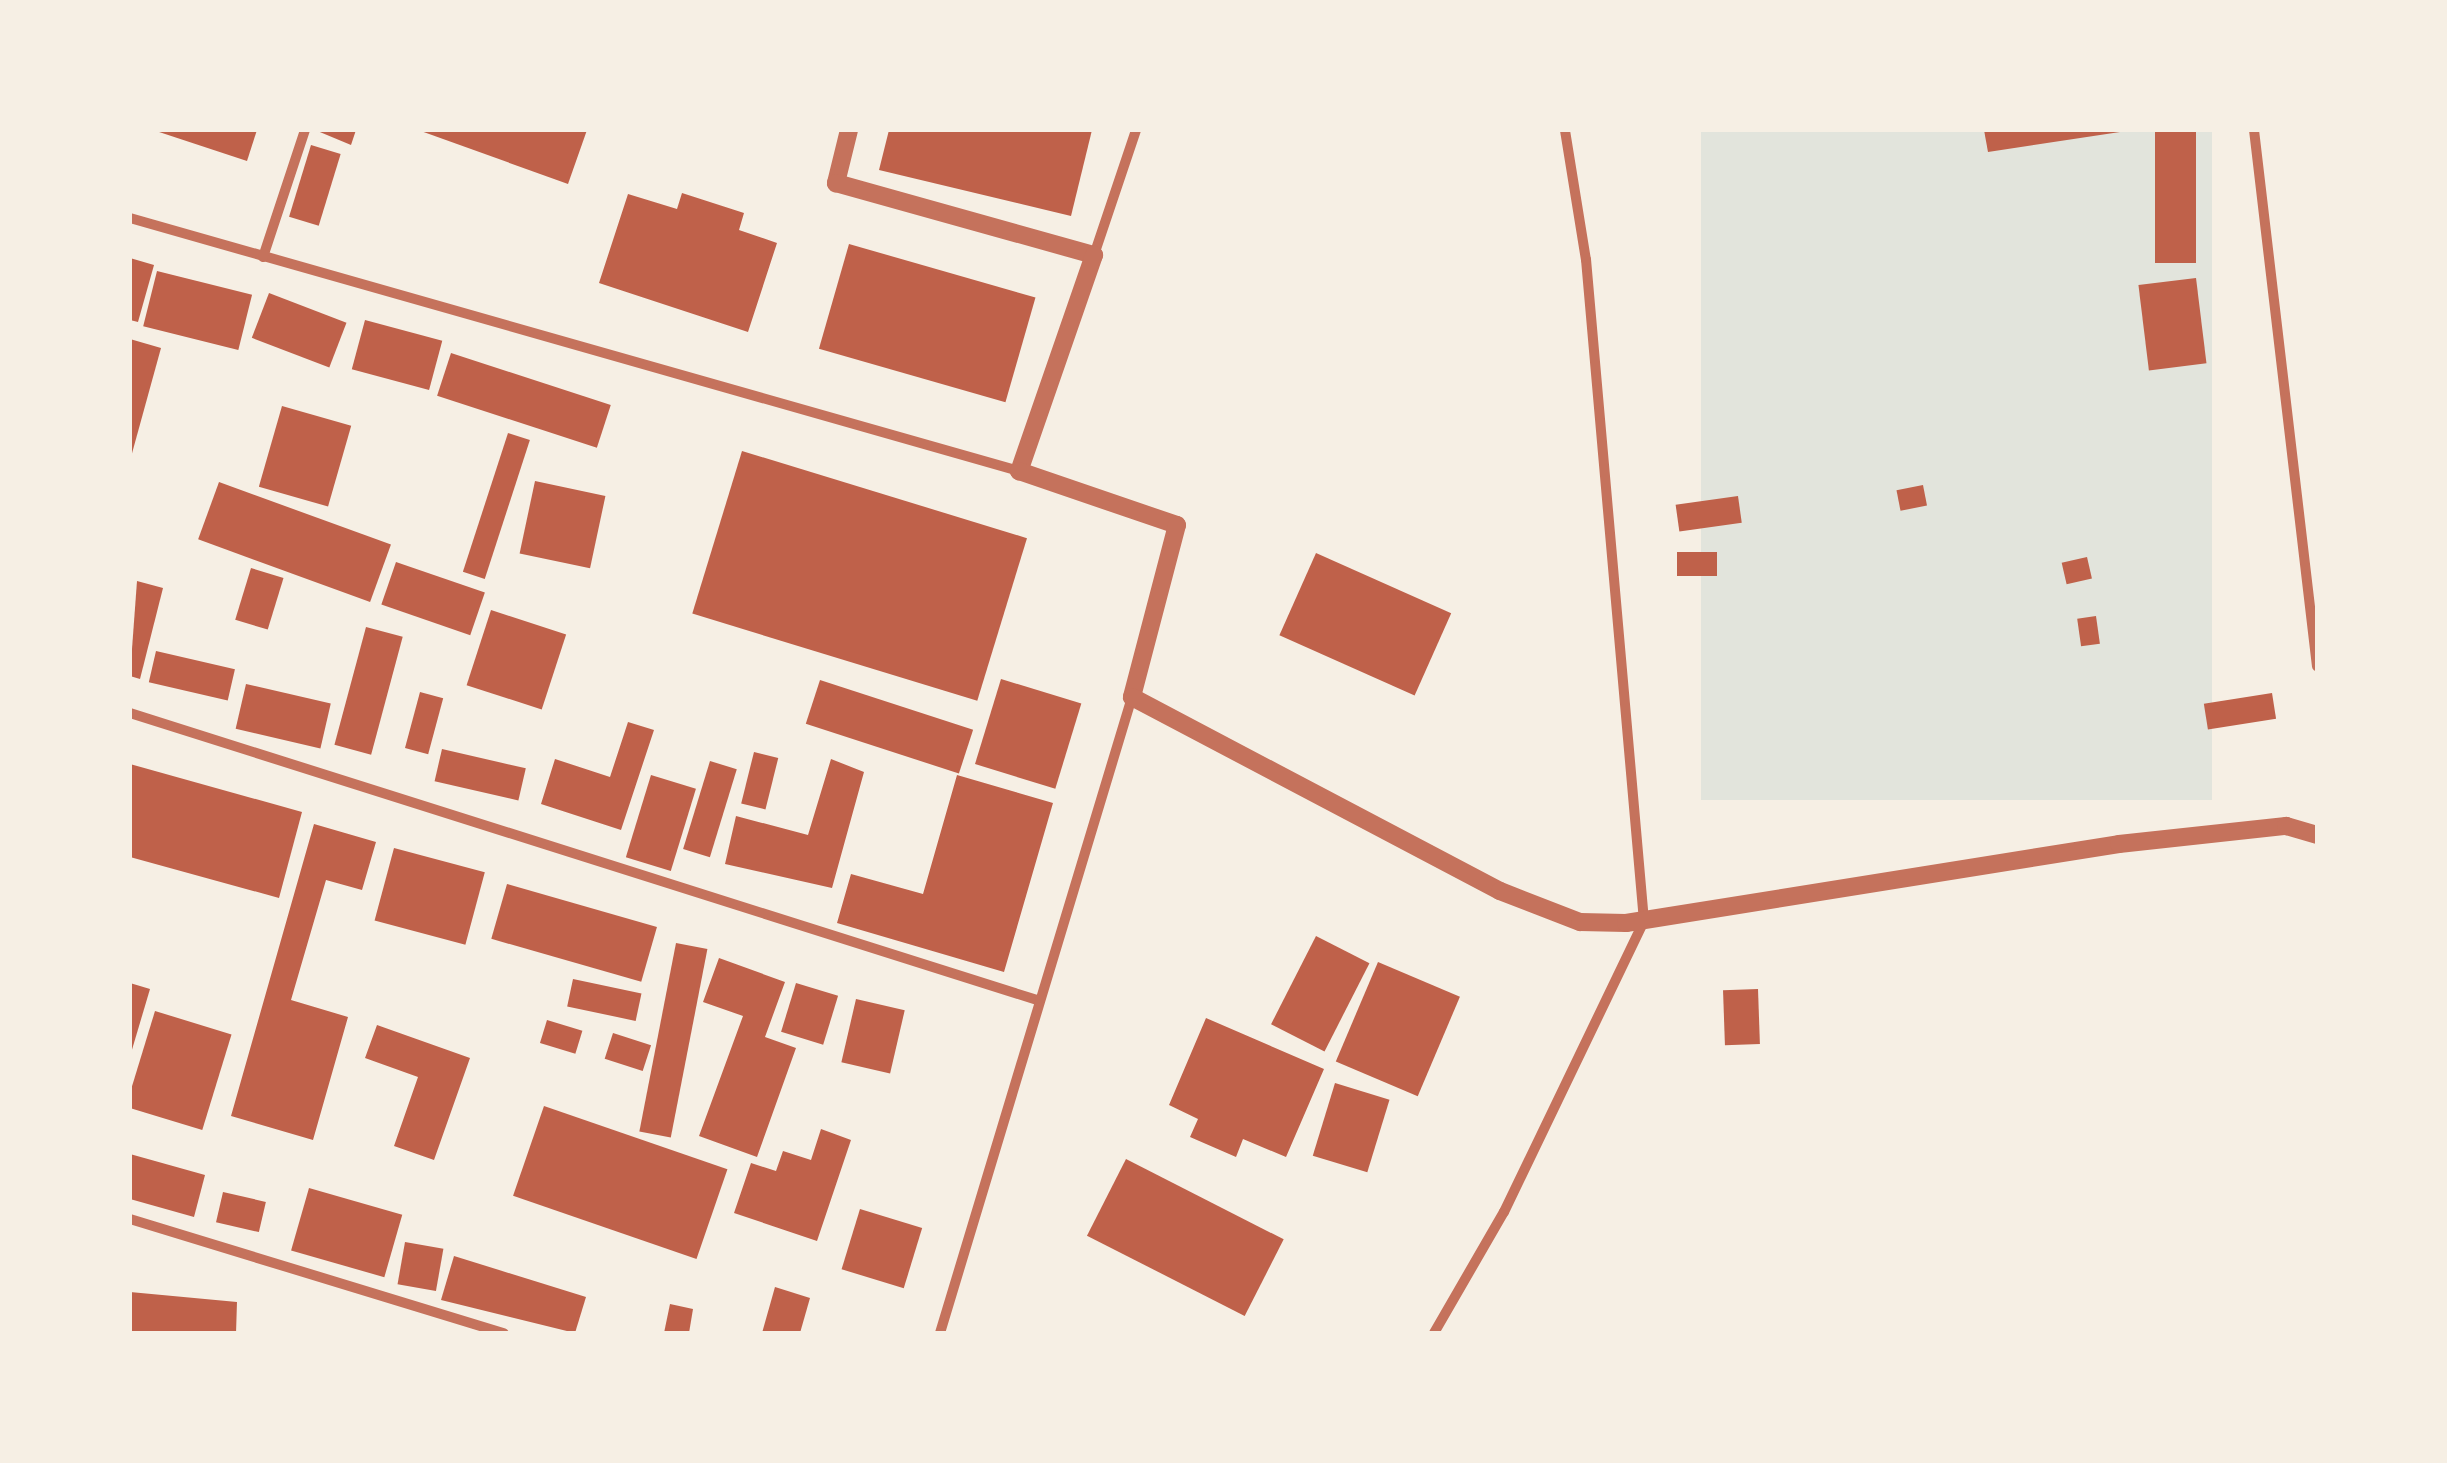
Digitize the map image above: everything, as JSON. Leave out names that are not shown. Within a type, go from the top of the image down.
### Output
[{"type":"street","points":[[263,257],[304,130]]},
{"type":"street","points":[[849,130],[836,183],[1094,255]]},
{"type":"street","points":[[1019,471],[1136,130]]},
{"type":"street","points":[[1434,1333],[1504,1212],[1644,921],[1586,260],[1564,130]]},
{"type":"street","points":[[2254,130],[2317,666]]},
{"type":"street","points":[[130,218],[1019,471],[1177,525],[1132,698],[940,1333]]},
{"type":"street","points":[[1132,698],[1500,891],[1580,922],[1644,921],[2119,844],[2286,826],[2317,835]]},
{"type":"street","points":[[130,713],[1040,1001]]},
{"type":"street","points":[[130,1219],[504,1333]]},
{"type":"shaded area","points":[[1701,130],[2212,130],[2212,800],[1701,800]]},
{"type":"building","points":[[153,130],[257,130],[247,161]]},
{"type":"building","points":[[315,130],[356,130],[351,145]]},
{"type":"building","points":[[418,130],[587,130],[568,184]]},
{"type":"building","points":[[889,130],[1092,130],[1071,216],[879,170]]},
{"type":"building","points":[[1984,130],[2120,130],[2120,132],[1988,152]]},
{"type":"building","points":[[2155,130],[2196,130],[2196,263],[2155,263]]},
{"type":"building","points":[[311,145],[341,154],[319,226],[289,217]]},
{"type":"building","points":[[682,193],[744,213],[739,230],[777,243],[748,332],[599,283],[628,194],[677,209]]},
{"type":"building","points":[[849,244],[1035,297],[1005,402],[819,349]]},
{"type":"building","points":[[130,258],[154,265],[138,322],[130,320]]},
{"type":"building","points":[[157,271],[252,295],[238,350],[143,326]]},
{"type":"building","points":[[2196,278],[2206,363],[2149,370],[2138,285]]},
{"type":"building","points":[[269,293],[346,323],[329,368],[252,338]]},
{"type":"building","points":[[365,320],[442,341],[429,390],[352,369]]},
{"type":"building","points":[[130,339],[161,348],[131,457],[130,457]]},
{"type":"building","points":[[451,353],[611,405],[597,448],[437,396]]},
{"type":"building","points":[[282,406],[351,426],[328,507],[259,487]]},
{"type":"building","points":[[508,433],[530,440],[485,579],[463,572]]},
{"type":"building","points":[[742,451],[1027,538],[977,701],[692,614]]},
{"type":"building","points":[[535,481],[605,496],[590,568],[520,553]]},
{"type":"building","points":[[219,482],[391,545],[370,602],[198,539]]},
{"type":"building","points":[[1923,485],[1927,506],[1901,511],[1896,490]]},
{"type":"building","points":[[1738,496],[1742,523],[1679,532],[1676,505]]},
{"type":"building","points":[[1677,552],[1717,552],[1717,576],[1677,576]]},
{"type":"building","points":[[1316,553],[1451,613],[1415,695],[1279,635]]},
{"type":"building","points":[[2087,557],[2092,578],[2067,584],[2062,563]]},
{"type":"building","points":[[396,562],[485,593],[470,635],[381,605]]},
{"type":"building","points":[[251,568],[284,578],[268,630],[235,620]]},
{"type":"building","points":[[137,581],[163,588],[140,679],[130,676]]},
{"type":"building","points":[[491,610],[566,634],[542,710],[467,685]]},
{"type":"building","points":[[2096,616],[2100,644],[2081,646],[2077,619]]},
{"type":"building","points":[[366,627],[403,637],[371,755],[334,745]]},
{"type":"building","points":[[156,651],[235,669],[228,700],[149,682]]},
{"type":"building","points":[[1001,679],[1081,704],[1055,789],[975,764]]},
{"type":"building","points":[[820,680],[973,730],[959,774],[806,724]]},
{"type":"building","points":[[246,684],[331,704],[320,748],[236,729]]},
{"type":"building","points":[[420,692],[443,698],[428,754],[405,748]]},
{"type":"building","points":[[2272,693],[2276,719],[2208,729],[2204,704]]},
{"type":"building","points":[[628,722],[654,730],[621,830],[541,804],[555,759],[610,777]]},
{"type":"building","points":[[442,749],[526,768],[518,801],[435,781]]},
{"type":"building","points":[[754,752],[778,758],[765,809],[741,803]]},
{"type":"building","points":[[831,759],[864,772],[832,888],[725,864],[736,816],[808,835]]},
{"type":"building","points":[[710,761],[737,769],[710,857],[683,849]]},
{"type":"building","points":[[130,764],[302,812],[279,898],[130,857]]},
{"type":"building","points":[[651,775],[696,789],[671,871],[626,857]]},
{"type":"building","points":[[957,775],[1053,803],[1004,972],[837,923],[851,874],[923,894]]},
{"type":"building","points":[[314,824],[376,842],[362,890],[326,880],[291,1000],[348,1017],[313,1140],[231,1116]]},
{"type":"building","points":[[394,848],[485,872],[465,945],[375,920]]},
{"type":"building","points":[[507,884],[657,927],[641,982],[491,939]]},
{"type":"building","points":[[1316,936],[1369,963],[1325,1051],[1271,1024]]},
{"type":"building","points":[[676,943],[707,949],[671,1138],[639,1131]]},
{"type":"building","points":[[719,958],[785,982],[765,1037],[796,1048],[757,1157],[699,1136],[743,1016],[703,1002]]},
{"type":"building","points":[[1378,962],[1460,997],[1418,1096],[1336,1061]]},
{"type":"building","points":[[573,979],[641,994],[636,1021],[567,1006]]},
{"type":"building","points":[[130,983],[150,989],[131,1053],[130,1053]]},
{"type":"building","points":[[796,983],[838,996],[823,1045],[781,1032]]},
{"type":"building","points":[[1758,989],[1760,1044],[1725,1045],[1723,990]]},
{"type":"building","points":[[856,999],[905,1010],[890,1074],[841,1062]]},
{"type":"building","points":[[155,1011],[232,1034],[202,1130],[130,1108],[130,1093]]},
{"type":"building","points":[[1206,1018],[1324,1069],[1286,1157],[1243,1139],[1236,1157],[1190,1137],[1198,1119],[1169,1105]]},
{"type":"building","points":[[547,1020],[582,1031],[575,1054],[540,1043]]},
{"type":"building","points":[[377,1025],[470,1058],[434,1160],[394,1146],[418,1077],[365,1058]]},
{"type":"building","points":[[613,1033],[651,1045],[643,1071],[605,1059]]},
{"type":"building","points":[[1335,1083],[1390,1100],[1367,1172],[1313,1156]]},
{"type":"building","points":[[544,1106],[727,1169],[697,1259],[513,1196]]},
{"type":"building","points":[[821,1129],[851,1140],[817,1241],[734,1213],[751,1163],[776,1171],[783,1151],[811,1160]]},
{"type":"building","points":[[130,1154],[205,1175],[194,1217],[130,1199]]},
{"type":"building","points":[[1126,1159],[1284,1239],[1245,1316],[1087,1236]]},
{"type":"building","points":[[309,1188],[402,1215],[384,1277],[291,1250]]},
{"type":"building","points":[[223,1192],[266,1202],[259,1232],[216,1222]]},
{"type":"building","points":[[860,1209],[922,1228],[904,1288],[842,1269]]},
{"type":"building","points":[[405,1242],[443,1249],[436,1291],[398,1284]]},
{"type":"building","points":[[454,1256],[586,1297],[575,1333],[441,1300]]},
{"type":"building","points":[[775,1287],[810,1298],[800,1333],[762,1333]]},
{"type":"building","points":[[130,1292],[237,1302],[236,1333],[130,1333]]},
{"type":"building","points":[[670,1304],[693,1309],[689,1333],[664,1333]]}]
